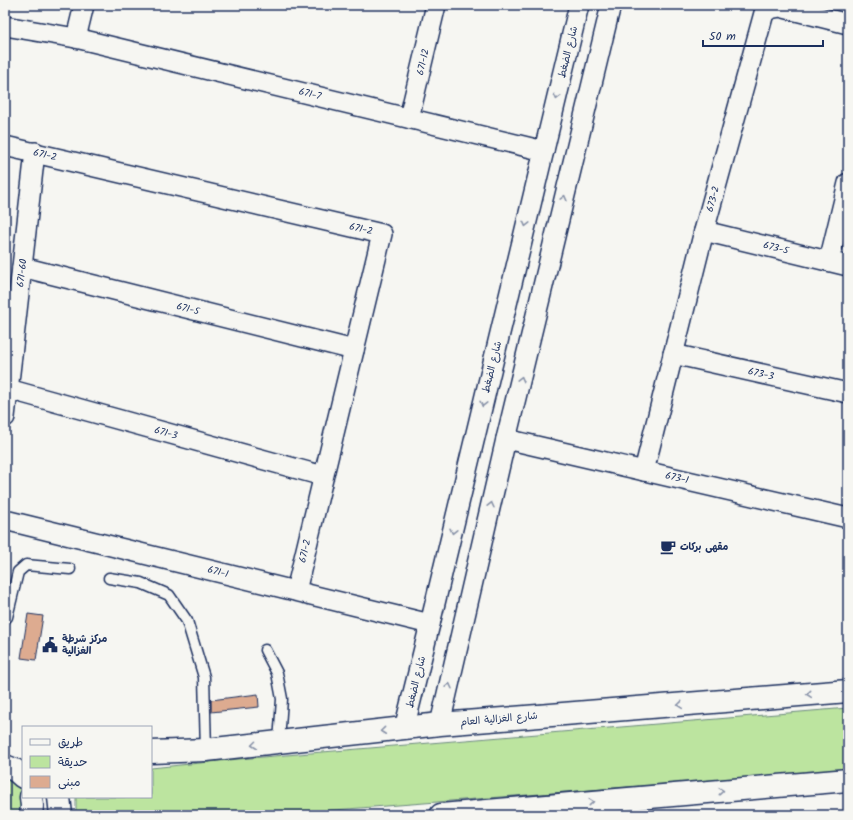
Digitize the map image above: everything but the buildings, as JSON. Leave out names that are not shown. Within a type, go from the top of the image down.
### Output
[{"type":"main road","name":"شارع الغزالية العام","points":[[152,752],[206,750],[440,724],[848,691]]},
{"type":"main road","points":[[5,758],[22,757]]},
{"type":"main road","points":[[5,766],[15,770],[22,776]]},
{"type":"main road","points":[[441,815],[848,780]]},
{"type":"main road","points":[[31,798],[31,815]]},
{"type":"main road","points":[[59,798],[61,815]]},
{"type":"street","points":[[76,38],[84,5]]},
{"type":"street","name":"671-12","points":[[409,118],[436,5]]},
{"type":"street","name":"شارع الضغط","points":[[404,729],[579,5]]},
{"type":"street","points":[[440,724],[506,439],[611,5]]},
{"type":"street","name":"673-2","points":[[644,471],[704,231],[764,14],[770,9],[780,7],[848,24]]},
{"type":"street","name":"671-7","points":[[5,26],[76,38],[544,150]]},
{"type":"street","name":"671-2","points":[[5,146],[382,234],[296,591]]},
{"type":"street","name":"671-60","points":[[5,417],[35,152]]},
{"type":"street","points":[[829,261],[848,183]]},
{"type":"street","name":"673-5","points":[[704,231],[848,266]]},
{"type":"street","name":"671-5","points":[[22,267],[354,350]]},
{"type":"street","points":[[504,315],[534,322]]},
{"type":"street","name":"673-3","points":[[673,354],[848,393]]},
{"type":"street","name":"671-3","points":[[8,389],[323,476]]},
{"type":"street","name":"673-1","points":[[506,439],[848,518]]},
{"type":"street","name":"671-1","points":[[5,520],[430,624]]},
{"type":"lane","points":[[5,619],[7,617],[18,572],[26,565],[70,569]]},
{"type":"lane","points":[[109,578],[141,583],[169,595],[187,621],[204,678],[206,750]]},
{"type":"lane","points":[[265,650],[277,673],[282,699],[279,742]]},
{"type":"green space","points":[[848,708],[848,770],[270,815],[80,815],[76,811],[76,798],[152,798],[152,768],[239,759]]},
{"type":"green space","points":[[5,769],[22,782],[22,798],[22,810],[17,815],[5,815]]},
{"type":"place","name":"مقهى بركات","points":[[668,547]]},
{"type":"place","name":"مركز شرطة الغزالية","points":[[50,645]]}]
